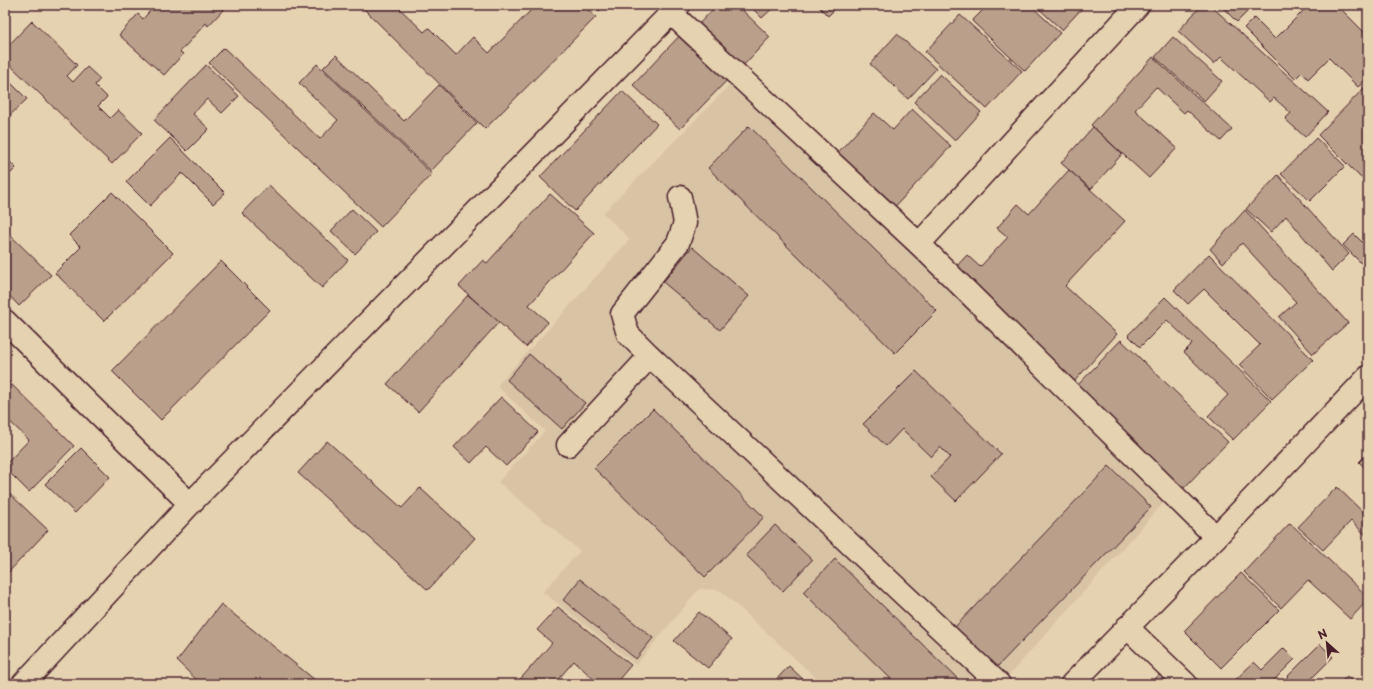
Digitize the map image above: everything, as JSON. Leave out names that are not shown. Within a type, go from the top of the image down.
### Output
[{"type":"street","points":[[919,244],[1138,5]]},
{"type":"street","points":[[23,684],[190,504],[675,9],[919,244],[1216,537]]},
{"type":"street","points":[[680,197],[686,223],[678,243],[622,314],[628,334],[999,684]]},
{"type":"street","points":[[5,321],[190,504]]},
{"type":"street","points":[[568,445],[650,356]]},
{"type":"street","points":[[1072,684],[1216,537],[1368,377]]},
{"type":"street","points":[[1127,627],[1186,684]]},
{"type":"shaded area","points":[[736,79],[1168,498],[1001,684],[823,684],[720,590],[699,589],[636,665],[543,592],[580,551],[498,482],[545,431],[497,386],[630,239],[603,213]]},
{"type":"building","points":[[155,5],[222,5],[225,8],[208,26],[206,23],[180,52],[183,54],[164,75],[119,35],[138,14],[143,19]]},
{"type":"building","points":[[360,5],[396,5],[424,32],[429,28],[456,55],[473,37],[489,53],[536,5],[583,5],[596,17],[485,129]]},
{"type":"building","points":[[592,5],[605,5],[599,11]]},
{"type":"building","points":[[717,5],[737,5],[770,37],[740,69],[696,27]]},
{"type":"building","points":[[749,5],[776,5],[762,18]]},
{"type":"building","points":[[817,5],[839,5],[828,16]]},
{"type":"building","points":[[988,5],[1030,5],[1060,33],[1025,71],[972,21]]},
{"type":"building","points":[[1035,5],[1085,5],[1062,30]]},
{"type":"building","points":[[1202,5],[1210,5],[1328,112],[1305,137],[1285,119],[1291,113],[1274,98],[1270,102],[1221,57],[1214,64],[1178,31]]},
{"type":"building","points":[[1220,5],[1254,5],[1237,22]]},
{"type":"building","points":[[1309,5],[1337,5],[1368,36],[1368,77],[1358,87],[1329,58],[1308,79],[1302,72],[1295,79],[1244,28],[1254,18],[1275,39]]},
{"type":"building","points":[[960,15],[1022,71],[987,109],[925,52]]},
{"type":"building","points":[[32,21],[77,65],[67,76],[73,82],[87,67],[100,79],[95,85],[107,97],[98,106],[110,118],[118,110],[142,133],[112,164],[5,60],[5,49]]},
{"type":"building","points":[[684,31],[731,76],[680,129],[633,85]]},
{"type":"building","points":[[897,34],[936,69],[908,99],[870,64]]},
{"type":"building","points":[[1173,37],[1222,81],[1204,101],[1155,57]]},
{"type":"building","points":[[224,48],[320,139],[338,120],[299,83],[317,64],[432,174],[381,227],[209,63]]},
{"type":"building","points":[[336,55],[404,121],[439,85],[477,123],[431,171],[323,68]]},
{"type":"building","points":[[1153,57],[1232,129],[1221,141],[1187,110],[1184,113],[1156,87],[1135,110],[1177,148],[1149,178],[1091,125]]},
{"type":"building","points":[[206,65],[239,96],[222,113],[207,99],[193,114],[209,129],[187,151],[154,120]]},
{"type":"building","points":[[940,74],[981,112],[955,141],[914,102]]},
{"type":"building","points":[[5,77],[27,99],[5,120]]},
{"type":"building","points":[[1368,84],[1368,185],[1318,135]]},
{"type":"building","points":[[622,91],[657,124],[575,211],[540,177]]},
{"type":"building","points":[[912,109],[951,146],[890,212],[832,159],[874,113],[893,130]]},
{"type":"building","points":[[749,126],[937,311],[895,353],[708,168]]},
{"type":"building","points":[[1093,127],[1122,154],[1091,189],[1061,163]]},
{"type":"building","points":[[170,138],[225,193],[213,204],[182,173],[150,206],[126,182]]},
{"type":"building","points":[[1316,138],[1345,166],[1310,201],[1281,174]]},
{"type":"building","points":[[5,157],[16,168],[5,179]]},
{"type":"building","points":[[1069,170],[1125,221],[1065,286],[1117,334],[1072,384],[954,269],[967,255],[980,267],[1008,237],[997,228],[1018,204],[1029,214]]},
{"type":"building","points":[[1278,175],[1349,254],[1332,271],[1286,216],[1271,232],[1246,209]]},
{"type":"building","points":[[269,185],[348,260],[322,288],[242,213]]},
{"type":"building","points":[[112,192],[173,253],[104,321],[55,273],[81,247],[69,235]]},
{"type":"building","points":[[550,194],[594,233],[529,305],[548,322],[526,347],[459,286],[483,260],[487,263]]},
{"type":"building","points":[[352,209],[376,232],[355,254],[331,231]]},
{"type":"building","points":[[1245,210],[1348,323],[1313,354],[1279,317],[1296,302],[1242,243],[1223,263],[1210,249]]},
{"type":"building","points":[[5,230],[51,275],[19,306],[5,291]]},
{"type":"building","points":[[1354,234],[1364,244],[1368,240],[1368,270],[1343,245]]},
{"type":"building","points":[[692,247],[749,296],[720,330],[663,282]]},
{"type":"building","points":[[1209,254],[1313,360],[1272,399],[1239,365],[1260,345],[1204,289],[1188,304],[1174,290]]},
{"type":"building","points":[[221,261],[270,310],[161,420],[112,371]]},
{"type":"building","points":[[468,295],[499,322],[418,412],[387,384]]},
{"type":"building","points":[[1165,297],[1271,401],[1233,440],[1208,416],[1228,395],[1184,352],[1192,344],[1167,320],[1140,347],[1128,335]]},
{"type":"building","points":[[1121,340],[1228,442],[1182,490],[1075,388]]},
{"type":"building","points":[[529,354],[585,403],[562,429],[507,380]]},
{"type":"building","points":[[916,371],[1001,454],[956,501],[931,477],[950,457],[940,447],[931,457],[902,429],[886,446],[863,424]]},
{"type":"building","points":[[5,378],[74,446],[29,492],[5,468],[5,465],[29,440],[5,417]]},
{"type":"building","points":[[501,397],[538,432],[506,466],[486,447],[471,463],[454,447]]},
{"type":"building","points":[[653,409],[764,517],[705,577],[594,468]]},
{"type":"building","points":[[327,441],[402,508],[420,488],[475,538],[428,590],[298,473]]},
{"type":"building","points":[[81,448],[110,477],[75,513],[45,484]]},
{"type":"building","points":[[1368,453],[1368,471],[1359,462]]},
{"type":"building","points":[[1109,466],[1151,507],[996,668],[954,628]]},
{"type":"building","points":[[1337,487],[1368,517],[1368,537],[1351,521],[1323,550],[1298,527]]},
{"type":"building","points":[[10,494],[48,530],[5,576],[5,500]]},
{"type":"building","points":[[1290,523],[1368,597],[1368,600],[1350,619],[1308,580],[1281,608],[1244,572]]},
{"type":"building","points":[[775,525],[812,560],[783,591],[746,555]]},
{"type":"building","points":[[835,559],[963,684],[896,684],[803,592]]},
{"type":"building","points":[[1241,573],[1279,610],[1221,668],[1184,631]]},
{"type":"building","points":[[580,579],[653,638],[636,659],[563,600]]},
{"type":"building","points":[[221,604],[320,684],[201,684],[177,661]]},
{"type":"building","points":[[558,607],[631,665],[615,684],[599,684],[574,661],[554,684],[516,684],[552,643],[537,630]]},
{"type":"building","points":[[699,612],[732,639],[708,668],[674,641]]},
{"type":"building","points":[[1320,644],[1333,657],[1306,684],[1280,684]]},
{"type":"building","points":[[1284,648],[1295,659],[1270,684],[1231,684],[1254,662],[1262,670]]},
{"type":"building","points":[[789,666],[808,684],[772,684]]},
{"type":"building","points":[[1162,672],[1174,684],[1150,684]]},
{"type":"building","points":[[1347,676],[1355,684],[1339,684]]}]
